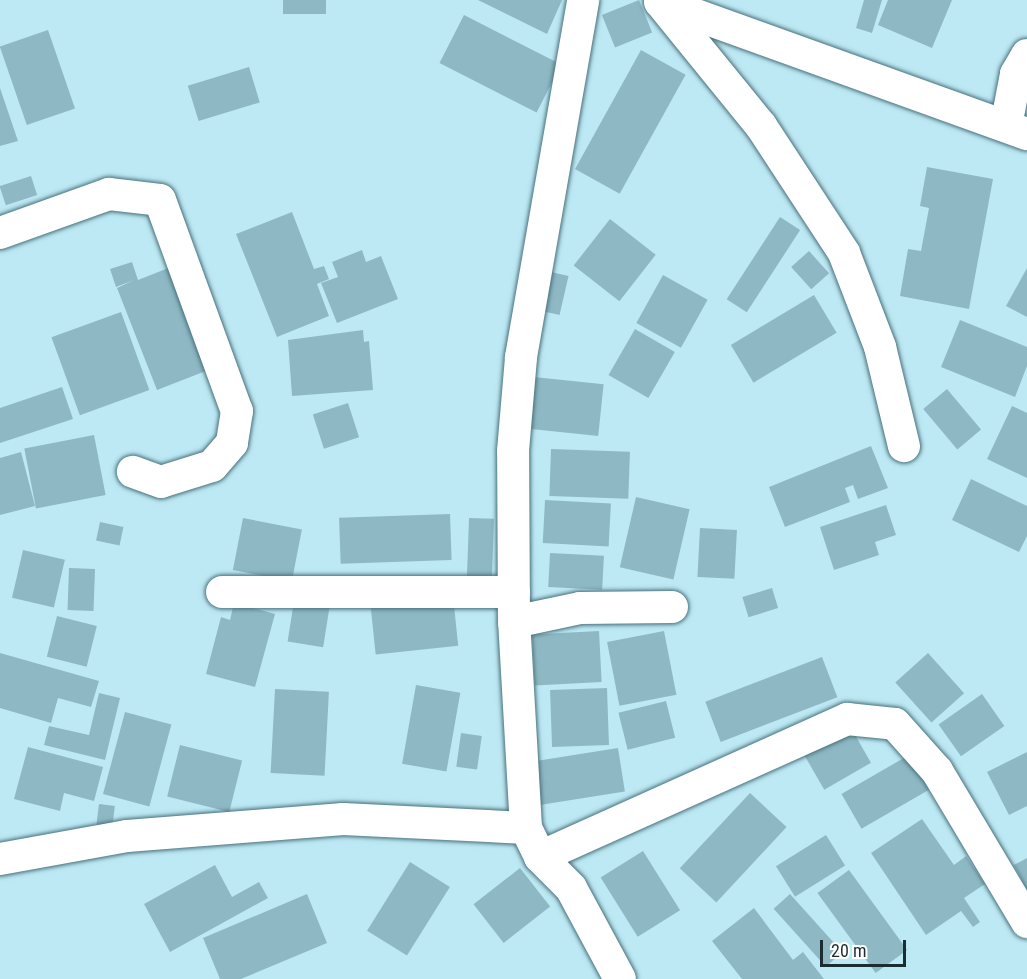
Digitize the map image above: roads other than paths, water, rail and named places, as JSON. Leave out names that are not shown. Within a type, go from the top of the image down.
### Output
[{"type":"street","points":[[583,0],[521,357],[513,451],[514,607],[526,828],[540,857],[571,888],[620,979]]},
{"type":"street","points":[[659,1],[1016,130],[1016,74],[1027,55]]},
{"type":"street","points":[[659,1],[761,126],[844,253],[879,347],[904,446]]},
{"type":"street","points":[[0,233],[109,194],[160,200],[237,411],[232,444],[212,466],[161,482],[133,472]]},
{"type":"street","points":[[222,592],[514,607],[672,607]]},
{"type":"street","points":[[540,857],[847,719],[895,724],[937,771],[1027,922]]},
{"type":"street","points":[[0,859],[127,836],[343,819],[526,828]]}]
